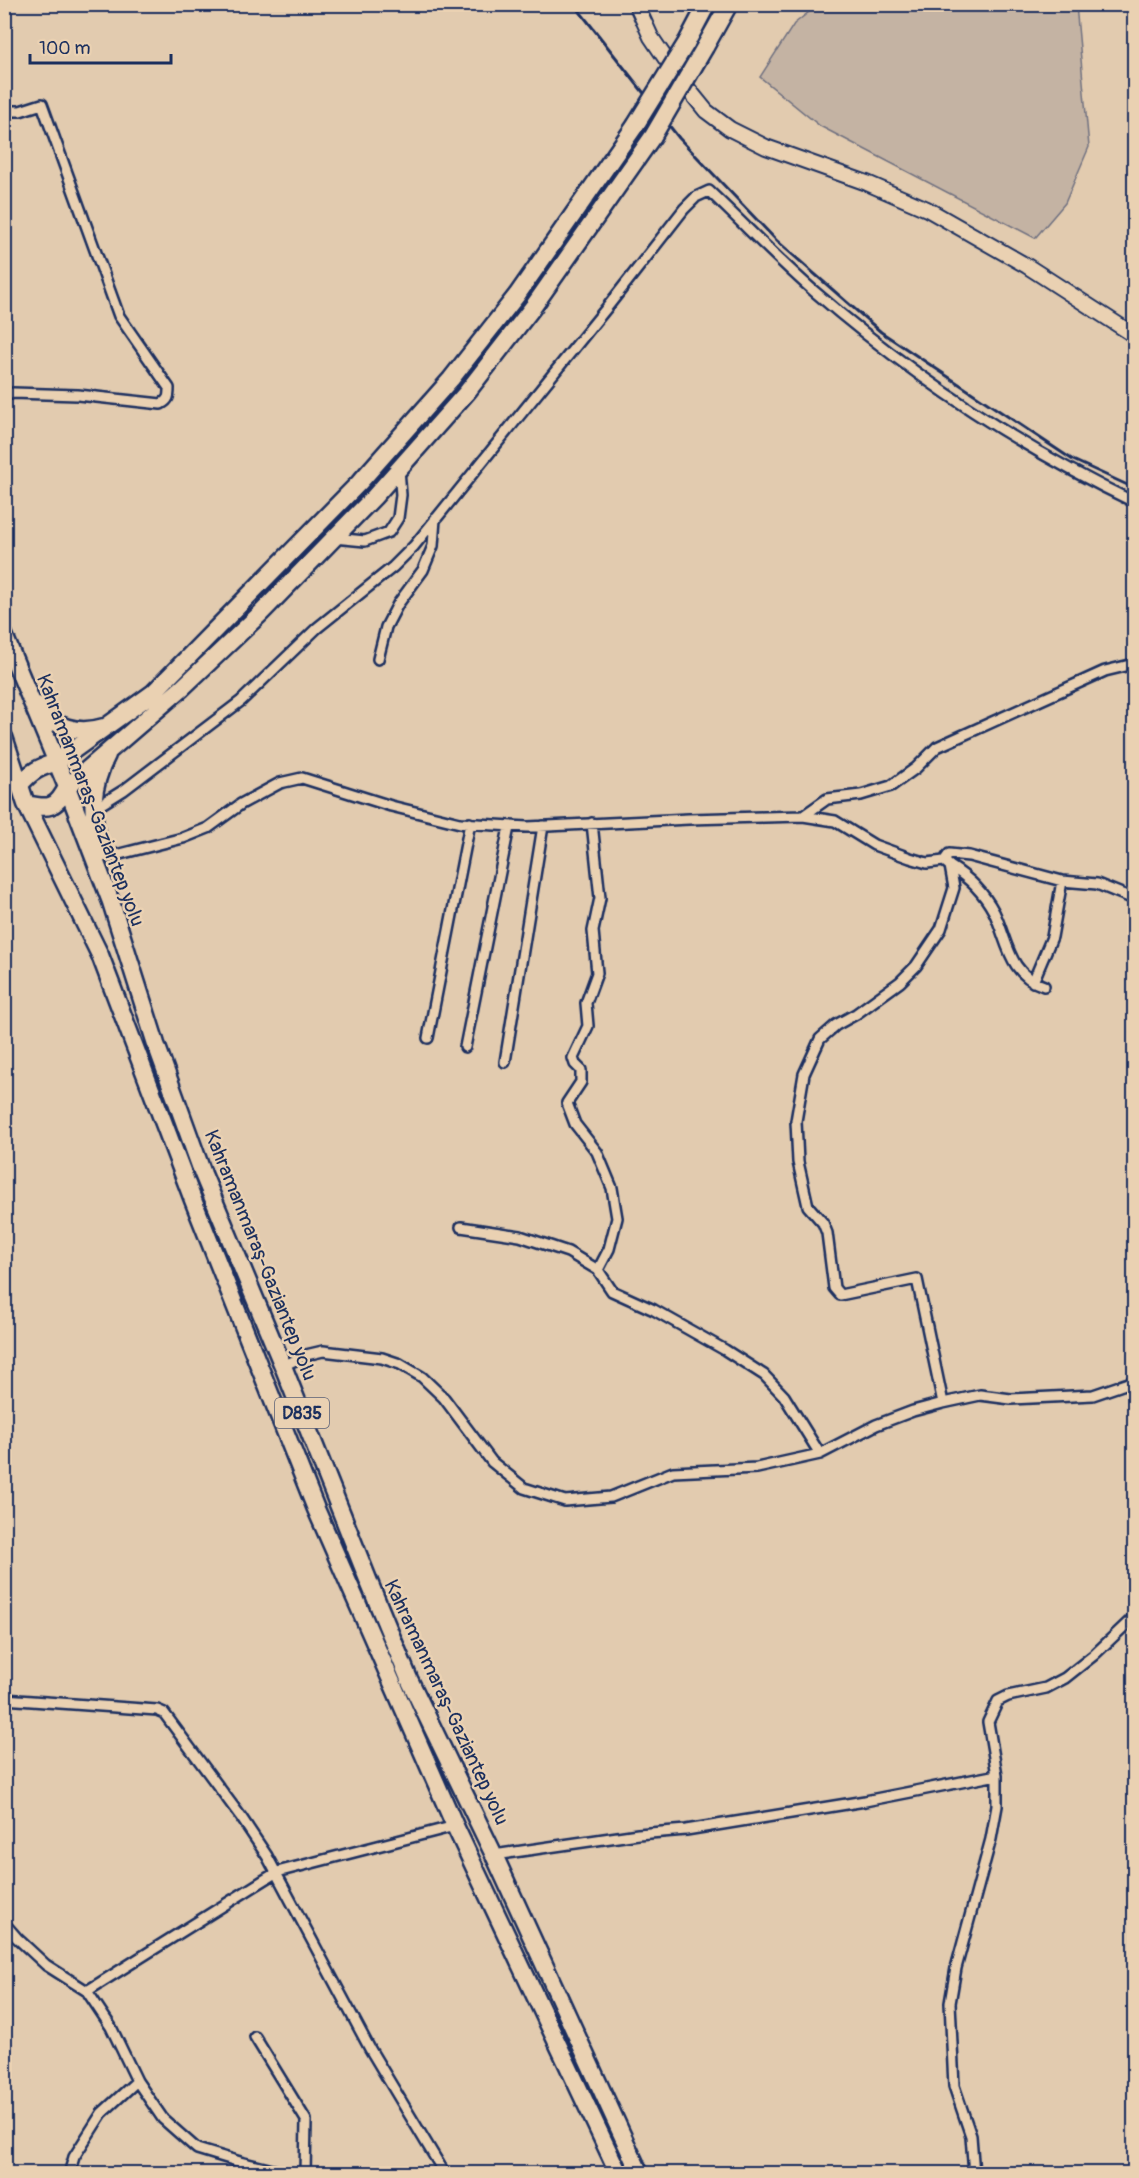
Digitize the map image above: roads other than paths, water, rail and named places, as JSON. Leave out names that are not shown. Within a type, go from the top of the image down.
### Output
[{"type":"highway","points":[[26,804],[41,808],[54,806],[61,799],[67,787],[206,666],[261,614],[334,538],[467,392],[533,307],[653,136],[729,4]]},
{"type":"highway","points":[[707,44],[740,4]]},
{"type":"highway","points":[[20,785],[28,774],[38,767],[57,762],[153,693],[359,483],[451,379],[517,295],[635,126],[687,42],[705,8]]},
{"type":"highway","name":"Kahramanmaraş-Gaziantep yolu","points":[[4,635],[29,692],[111,902],[156,1044],[203,1174],[284,1366],[409,1679],[494,1855],[640,2174]]},
{"type":"highway","points":[[29,692],[41,710],[55,722],[72,730],[91,731],[111,725]]},
{"type":"highway","name":"Kahramanmaraş-Gaziantep yolu","points":[[4,737],[26,804],[99,955],[184,1177],[316,1509],[455,1826],[619,2174]]},
{"type":"highway","points":[[111,749],[99,771],[92,810],[111,902]]},
{"type":"street","points":[[636,4],[651,37],[676,75],[706,111],[730,129],[766,147],[867,183],[927,209],[1027,266],[1134,335]]},
{"type":"street","points":[[4,111],[20,111],[42,104],[118,316],[169,388],[170,396],[161,404],[78,395],[13,393],[4,396]]},
{"type":"street","points":[[92,810],[124,790],[241,701],[317,628],[393,567],[414,546],[684,209],[696,197],[709,190],[814,291],[922,378],[1024,443],[1134,502]]},
{"type":"street","points":[[334,538],[365,541],[389,532],[398,518],[401,495],[399,469]]},
{"type":"street","points":[[378,659],[386,627],[398,604],[423,570],[433,546],[435,519]]},
{"type":"street","points":[[803,816],[827,799],[861,795],[891,786],[916,768],[937,747],[1105,671],[1134,664]]},
{"type":"street","points":[[100,857],[183,838],[208,828],[241,804],[280,783],[303,778],[391,806],[460,823],[543,826],[803,816],[835,822],[874,845],[927,863],[947,864],[968,877],[994,912],[1014,964],[1034,982],[1044,986]]},
{"type":"street","points":[[428,1038],[470,823]]},
{"type":"street","points":[[592,823],[600,898],[593,930],[597,973],[586,1003],[588,1026],[573,1058],[581,1070],[580,1082],[567,1103],[575,1124],[597,1152],[614,1198],[617,1218],[609,1249],[598,1270]]},
{"type":"street","points":[[465,1047],[509,826]]},
{"type":"street","points":[[505,1062],[543,826]]},
{"type":"street","points":[[942,1403],[917,1279],[840,1294],[834,1288],[827,1233],[823,1223],[808,1206],[798,1162],[796,1121],[804,1074],[820,1039],[836,1025],[869,1005],[900,982],[916,966],[940,929],[954,888],[947,864],[949,854],[969,856],[1062,881],[1097,884],[1134,899]]},
{"type":"street","points":[[1034,982],[1052,937],[1062,881]]},
{"type":"street","points":[[461,1227],[520,1236],[568,1252],[598,1270],[612,1291],[654,1310],[764,1375],[784,1396],[820,1454]]},
{"type":"street","points":[[284,1366],[306,1354],[323,1351],[382,1358],[400,1364],[422,1377],[444,1398],[492,1462],[524,1488],[565,1502],[611,1497],[673,1472],[757,1468],[820,1454],[876,1425],[942,1403],[980,1395],[1011,1399],[1093,1395],[1134,1381]]},
{"type":"street","points":[[974,2174],[971,2136],[954,2086],[950,2003],[956,1968],[991,1839],[997,1806],[997,1775],[988,1722],[998,1701],[1008,1695],[1046,1688],[1065,1678],[1094,1655],[1134,1617]]},
{"type":"street","points":[[4,1699],[157,1710],[164,1713],[241,1817],[277,1872],[370,2049],[445,2174]]},
{"type":"street","points":[[494,1855],[638,1834],[686,1830],[865,1801],[997,1775]]},
{"type":"street","points":[[87,1991],[277,1872],[455,1826]]},
{"type":"street","points":[[4,1923],[46,1965],[87,1991],[111,2027],[137,2080],[163,2119],[197,2150],[289,2174]]},
{"type":"street","points":[[255,2037],[306,2120],[305,2174]]},
{"type":"street","points":[[69,2174],[74,2157],[102,2113],[137,2080]]},
{"type":"railway","points":[[574,4],[679,138],[777,241],[881,332],[1073,460],[1134,488]]}]
